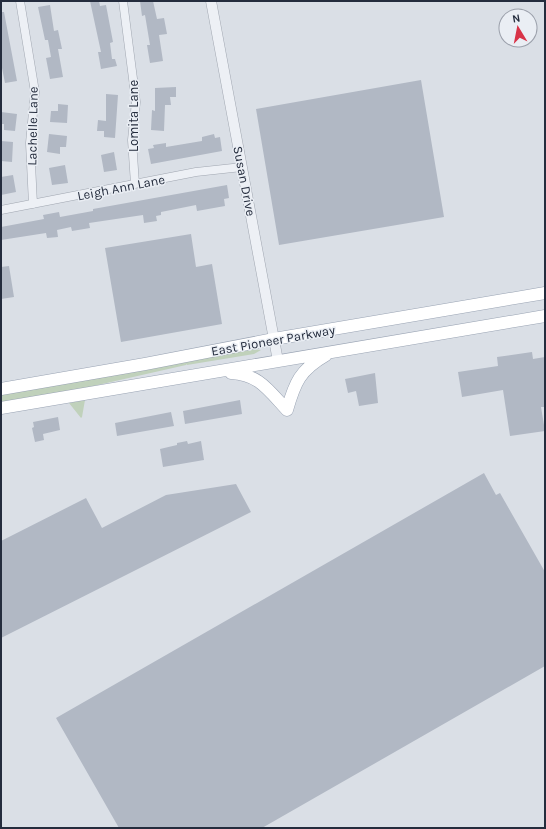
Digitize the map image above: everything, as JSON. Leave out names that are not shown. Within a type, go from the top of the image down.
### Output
[{"type":"main road","name":"East Pioneer Parkway","points":[[1,389],[145,364],[274,339],[545,293]]},
{"type":"main road","name":"East Pioneer Parkway","points":[[1,408],[545,316]]},
{"type":"main road","points":[[204,373],[246,374],[263,384],[287,410],[292,390],[301,373],[314,362],[332,352]]},
{"type":"street","name":"Lachelle Lane","points":[[20,1],[35,92],[30,144],[33,204]]},
{"type":"street","name":"Lomita Lane","points":[[123,1],[136,102],[132,140],[136,184]]},
{"type":"street","name":"Susan Drive","points":[[211,1],[278,361]]},
{"type":"street","name":"Leigh Ann Lane","points":[[1,210],[196,172],[242,167]]},
{"type":"green space","points":[[253,349],[261,350],[254,354],[187,364],[89,387],[1,402],[1,392]]},
{"type":"green space","points":[[85,400],[82,417],[81,418],[69,403]]},
{"type":"building","points":[[90,1],[99,1],[100,6],[106,5],[113,42],[110,43],[112,59],[115,59],[117,66],[101,69],[98,52],[101,52]]},
{"type":"building","points":[[140,1],[153,1],[157,19],[164,18],[167,34],[159,35],[163,61],[150,63],[147,45],[150,45],[145,15],[142,16]]},
{"type":"building","points":[[50,5],[54,31],[58,30],[62,49],[58,49],[63,77],[50,79],[46,58],[51,57],[48,40],[45,40],[38,7]]},
{"type":"building","points":[[1,12],[4,12],[17,81],[5,83],[1,63]]},
{"type":"building","points":[[421,80],[444,217],[279,245],[256,109]]},
{"type":"building","points":[[176,87],[176,97],[170,97],[171,105],[165,105],[164,131],[151,130],[152,110],[155,111],[155,88]]},
{"type":"building","points":[[106,94],[118,95],[115,138],[104,137],[104,131],[97,131],[98,120],[106,121]]},
{"type":"building","points":[[58,104],[68,105],[67,123],[50,122],[51,111],[58,111]]},
{"type":"building","points":[[1,112],[17,114],[15,131],[4,130],[4,124],[1,124]]},
{"type":"building","points":[[49,134],[67,136],[66,147],[60,147],[60,154],[47,152]]},
{"type":"building","points":[[214,134],[215,138],[220,137],[222,151],[151,164],[148,149],[154,148],[153,145],[166,143],[166,147],[202,141],[202,137]]},
{"type":"building","points":[[1,141],[13,142],[12,162],[1,161]]},
{"type":"building","points":[[114,152],[117,170],[104,172],[101,155]]},
{"type":"building","points":[[65,165],[68,183],[52,185],[49,168]]},
{"type":"building","points":[[13,175],[16,192],[1,195],[1,177]]},
{"type":"building","points":[[227,185],[229,198],[224,199],[225,206],[197,211],[196,205],[161,212],[161,215],[156,216],[157,221],[144,223],[143,215],[89,223],[90,228],[72,231],[71,227],[57,230],[58,237],[47,238],[46,233],[1,240],[1,227],[44,219],[43,215],[59,212],[60,217],[93,211],[93,209]]},
{"type":"building","points":[[191,234],[196,267],[212,264],[222,324],[121,342],[105,248]]},
{"type":"building","points":[[9,266],[14,297],[1,299],[1,267]]},
{"type":"building","points":[[532,352],[533,359],[545,357],[545,407],[541,407],[545,431],[510,436],[503,390],[462,397],[458,372],[498,366],[497,357]]},
{"type":"building","points":[[375,373],[378,403],[359,406],[356,391],[348,393],[345,379]]},
{"type":"building","points":[[240,400],[242,414],[185,424],[183,411]]},
{"type":"building","points":[[171,412],[174,426],[117,436],[115,423]]},
{"type":"building","points":[[58,417],[60,430],[43,434],[44,440],[35,442],[32,428],[34,427],[33,422]]},
{"type":"building","points":[[187,441],[188,444],[201,441],[204,460],[163,467],[160,449]]},
{"type":"building","points":[[484,473],[496,495],[500,493],[545,572],[545,666],[262,828],[119,828],[56,718]]},
{"type":"building","points":[[236,484],[251,512],[1,638],[1,541],[86,498],[102,528],[166,495]]}]
